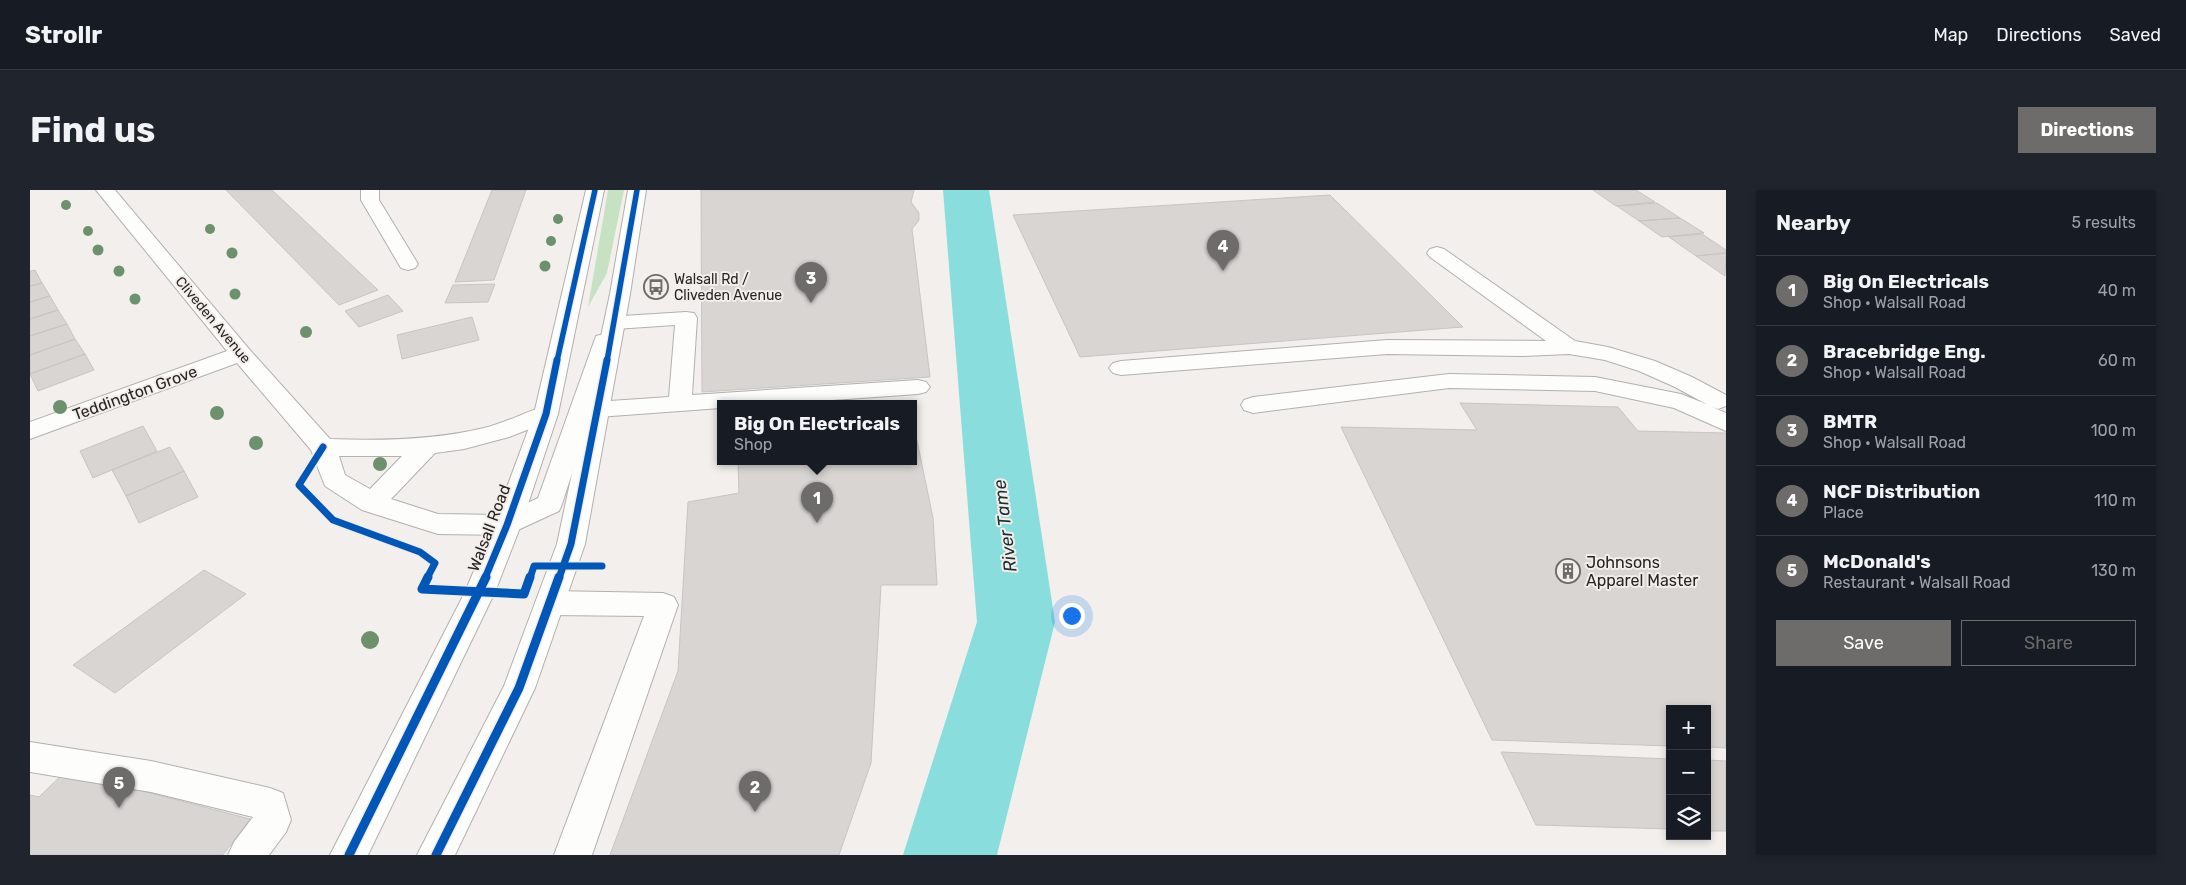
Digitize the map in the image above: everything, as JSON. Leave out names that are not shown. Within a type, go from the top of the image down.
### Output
[{"type":"main road","name":"Cliveden Avenue","points":[[105,190],[241,354],[323,447],[334,480],[372,503],[438,524],[507,525]]},
{"type":"main road","points":[[370,190],[370,200],[408,264]]},
{"type":"main road","name":"Walsall Road","points":[[349,855],[480,592],[507,525],[546,414],[556,359],[595,190]]},
{"type":"main road","name":"Walsall Road","points":[[436,855],[519,688],[571,544],[615,322],[637,190]]},
{"type":"main road","points":[[1437,253],[1569,347]]},
{"type":"main road","name":"Walsall Road","points":[[507,525],[549,504],[620,294]]},
{"type":"main road","points":[[615,322],[686,318],[680,403]]},
{"type":"main road","points":[[1121,368],[1387,347],[1522,349],[1569,347],[1595,350],[1628,359],[1699,389],[1726,406]]},
{"type":"main road","name":"Teddington Grove","points":[[30,431],[241,354]]},
{"type":"main road","points":[[1253,405],[1449,381],[1595,384],[1681,402],[1726,423]]},
{"type":"main road","points":[[725,400],[918,387]]},
{"type":"main road","points":[[598,409],[717,401]]},
{"type":"main road","points":[[323,447],[375,450],[426,446],[486,436],[546,414]]},
{"type":"main road","points":[[372,503],[426,446]]},
{"type":"main road","points":[[550,603],[663,605],[573,855]]},
{"type":"main road","points":[[30,757],[105,767],[235,795],[270,805],[273,820],[247,855]]},
{"type":"green space","points":[[608,190],[624,190],[607,273],[588,307]]},
{"type":"building","points":[[226,190],[272,190],[378,290],[339,305]]},
{"type":"building","points":[[492,190],[526,190],[494,280],[455,282]]},
{"type":"building","points":[[701,190],[914,190],[911,202],[919,213],[919,220],[912,229],[930,377],[702,392]]},
{"type":"building","points":[[1593,190],[1636,190],[1655,202],[1616,206]]},
{"type":"building","points":[[1330,195],[1463,327],[1080,357],[1013,215]]},
{"type":"building","points":[[1657,203],[1680,218],[1639,221],[1617,206]]},
{"type":"building","points":[[1680,218],[1704,233],[1662,237],[1639,221]]},
{"type":"building","points":[[1702,234],[1726,250],[1726,253],[1696,256],[1669,237]]},
{"type":"building","points":[[1726,253],[1725,276],[1696,256]]},
{"type":"building","points":[[35,270],[42,283],[30,286],[30,271]]},
{"type":"building","points":[[42,283],[50,296],[30,302],[30,286]]},
{"type":"building","points":[[495,284],[488,302],[445,303],[453,285]]},
{"type":"building","points":[[388,295],[403,311],[359,327],[345,311]]},
{"type":"building","points":[[50,296],[58,310],[30,319],[30,302]]},
{"type":"building","points":[[58,310],[67,324],[30,336],[30,319]]},
{"type":"building","points":[[472,317],[479,340],[402,359],[397,335]]},
{"type":"building","points":[[67,324],[75,339],[30,355],[30,336]]},
{"type":"building","points":[[75,339],[85,354],[30,374],[30,355]]},
{"type":"building","points":[[85,354],[94,370],[38,391],[30,374]]},
{"type":"building","name":"Johnsons Apparel Master","points":[[1460,403],[1618,407],[1638,431],[1726,433],[1726,748],[1711,747],[1711,705],[1666,705],[1666,746],[1492,740],[1341,427],[1477,430]]},
{"type":"building","points":[[143,426],[157,451],[93,478],[80,451]]},
{"type":"building","points":[[917,441],[933,518],[937,585],[881,585],[871,763],[839,855],[610,855],[678,671],[688,502],[739,493],[738,465],[917,465]]},
{"type":"building","points":[[170,447],[184,471],[126,496],[112,470]]},
{"type":"building","points":[[184,471],[198,497],[139,523],[126,496]]},
{"type":"building","points":[[204,570],[246,594],[115,693],[73,665]]},
{"type":"building","points":[[1501,752],[1666,759],[1666,829],[1536,825]]},
{"type":"building","points":[[1711,760],[1726,761],[1726,831],[1711,831]]},
{"type":"building","points":[[66,771],[250,819],[223,855],[30,855],[30,795],[39,797]]},
{"type":"waterway","name":"River Tame","points":[[950,855],[1016,622],[966,190]]},
{"type":"cycle path","points":[[349,855],[480,592],[507,525],[546,414],[595,190]]},
{"type":"cycle path","points":[[436,855],[519,688],[571,544],[620,294],[637,190]]},
{"type":"cycle path","points":[[323,447],[299,485],[333,520],[420,552],[435,563],[422,589],[524,594],[534,566],[602,566]]},
{"type":"place","name":"NCF Distribution","points":[[1223,271]]},
{"type":"place","name":"Walsall Rd / Cliveden Avenue","points":[[656,287]]},
{"type":"place","name":"BMTR","points":[[811,303]]},
{"type":"place","name":"Big On Electricals","points":[[817,523]]},
{"type":"place","name":"Johnsons Apparel Master","points":[[1568,571]]},
{"type":"place","name":"McDonald's","points":[[119,808]]},
{"type":"place","name":"Bracebridge Eng.","points":[[755,812]]}]
